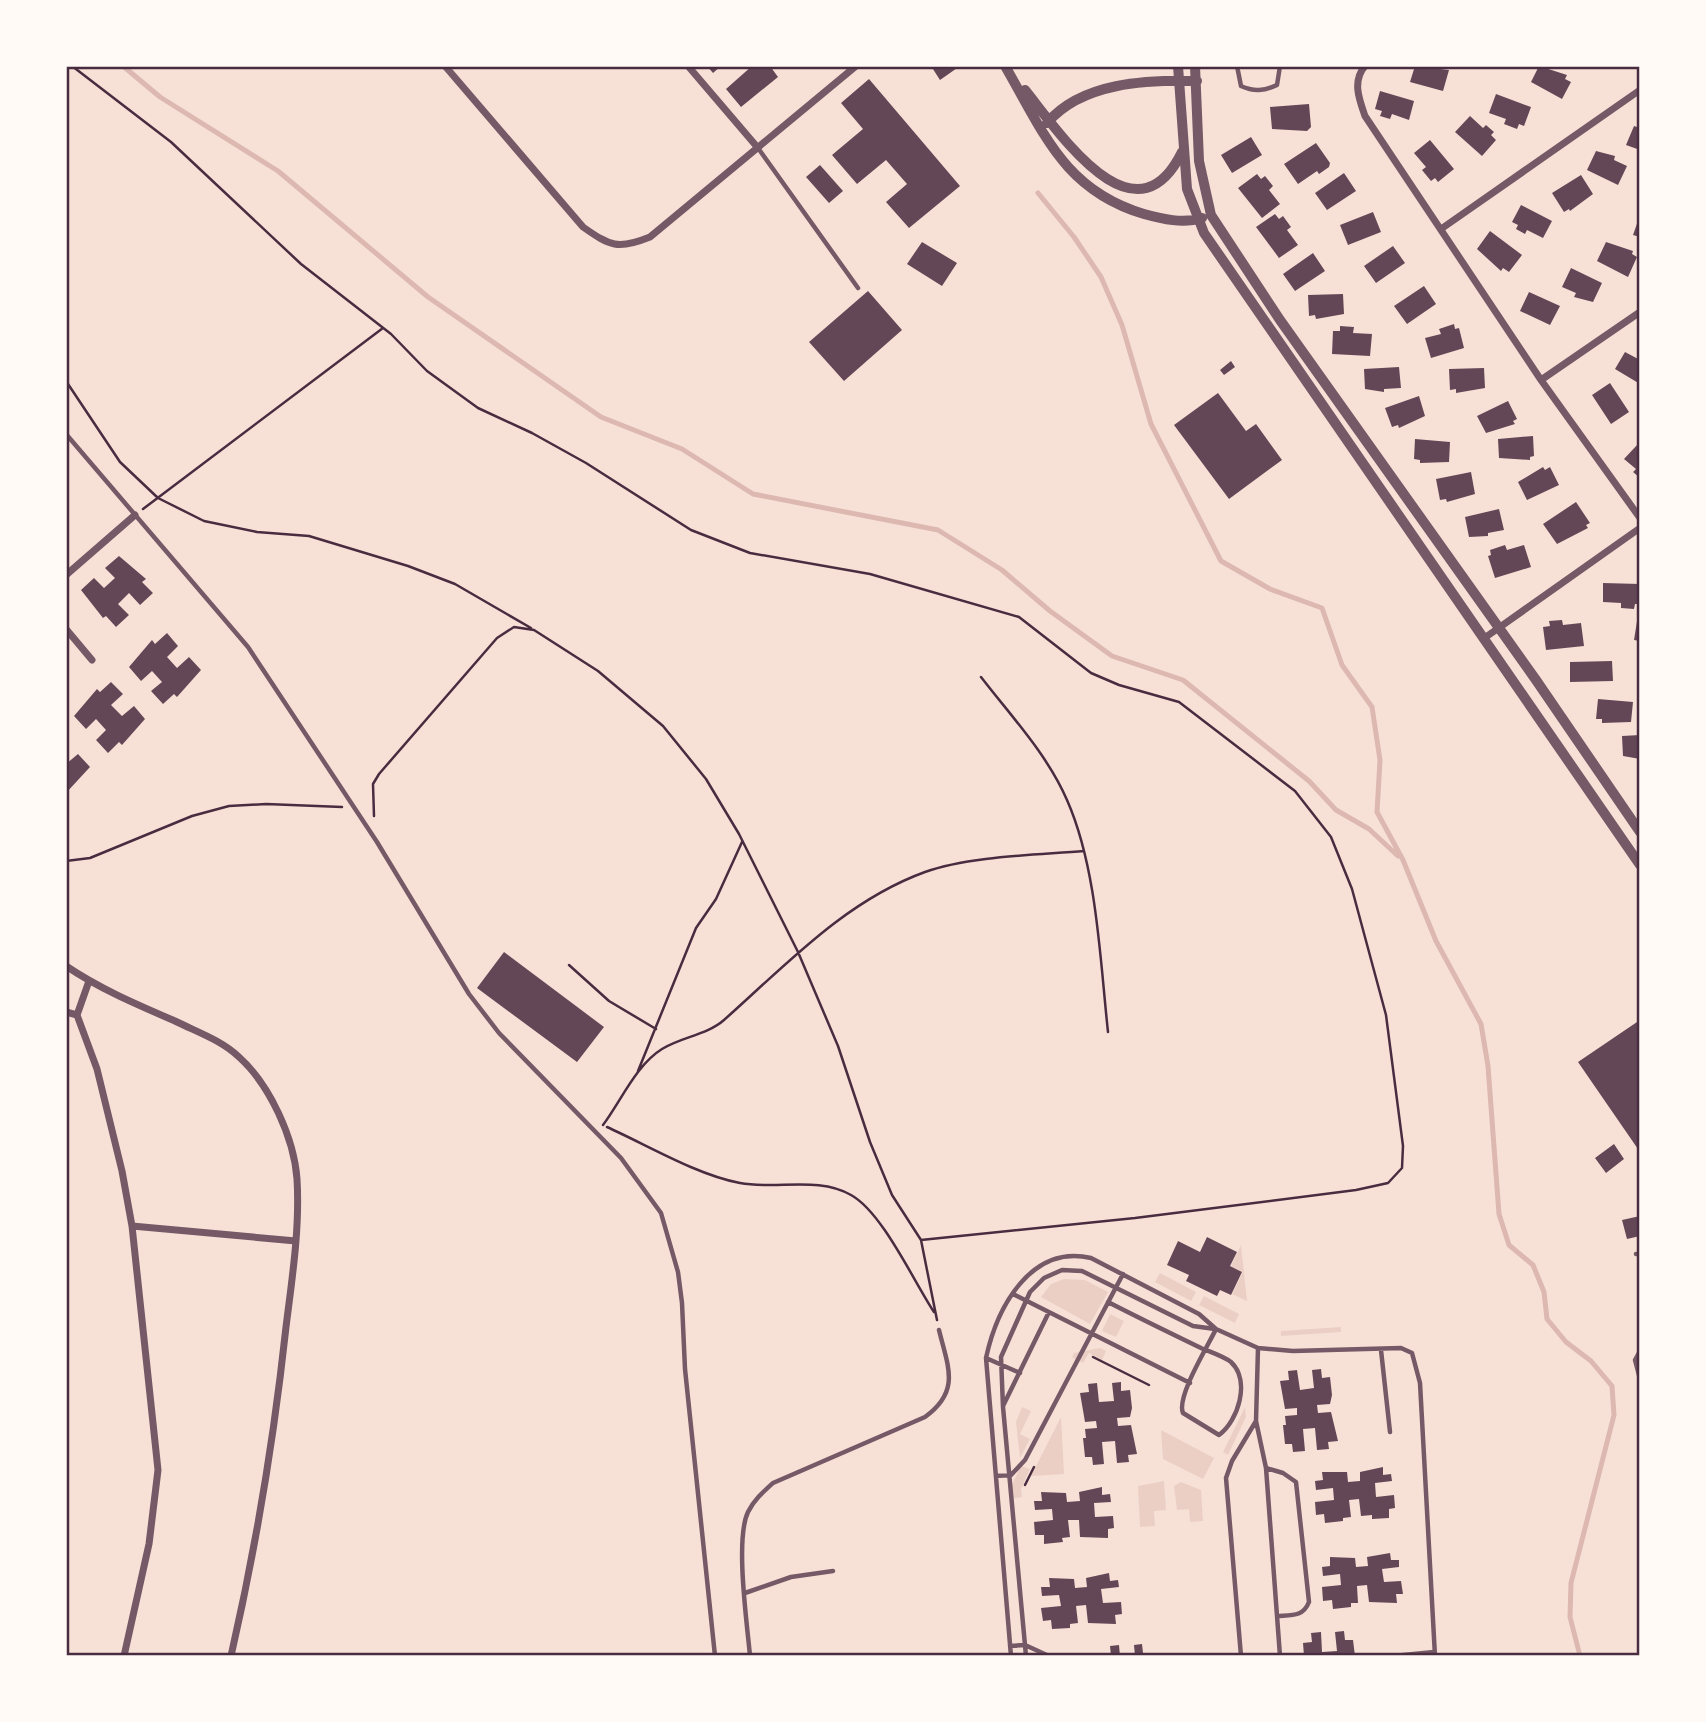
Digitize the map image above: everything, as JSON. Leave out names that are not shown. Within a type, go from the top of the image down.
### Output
[{"type":"street","points":[[445,66],[583,227],[602,241],[627,246],[650,237],[856,66]]},
{"type":"street","points":[[688,66],[758,148]]},
{"type":"street","points":[[1005,66],[1080,159],[1102,177],[1123,186],[1157,183],[1172,171],[1182,151]]},
{"type":"street","points":[[1005,66],[1068,169],[1101,197],[1163,219],[1196,220],[1211,215]]},
{"type":"street","points":[[1178,66],[1182,151],[1187,189],[1196,220],[1237,284],[1640,865]]},
{"type":"street","points":[[1195,66],[1199,161],[1211,215],[1280,320],[1640,832]]},
{"type":"street","points":[[1365,66],[1359,73],[1357,95],[1365,116],[1541,380],[1640,518]]},
{"type":"street","points":[[1042,130],[1066,105],[1087,95],[1129,84],[1197,81]]},
{"type":"street","points":[[1441,229],[1640,90]]},
{"type":"street","points":[[1541,380],[1640,312]]},
{"type":"street","points":[[66,575],[135,515]]},
{"type":"street","points":[[1483,639],[1640,528]]},
{"type":"street","points":[[66,629],[92,660]]},
{"type":"street","points":[[66,966],[89,981],[220,1042],[239,1057],[257,1077],[283,1126],[292,1151],[297,1178],[296,1241],[274,1441],[230,1656]]},
{"type":"street","points":[[89,981],[77,1014],[97,1069],[122,1171],[132,1226],[158,1470],[149,1544],[124,1656]]},
{"type":"street","points":[[66,1012],[77,1014]]},
{"type":"street","points":[[132,1226],[296,1241]]},
{"type":"lane","points":[[1237,66],[1241,86],[1252,90],[1268,89],[1277,85],[1280,66]]},
{"type":"lane","points":[[758,148],[858,288]]},
{"type":"lane","points":[[66,434],[248,647],[377,842],[469,994],[499,1032],[621,1158],[660,1213],[678,1272],[715,1656]]},
{"type":"lane","points":[[1010,1656],[986,1358],[990,1340],[1013,1294],[1031,1270],[1055,1257],[1076,1255],[1091,1258],[1199,1314],[1216,1329]]},
{"type":"lane","points":[[1026,1656],[1003,1407],[1002,1367],[1004,1346],[1026,1300],[1044,1278],[1062,1270],[1082,1271],[1193,1326],[1216,1329],[1258,1348],[1293,1351],[1401,1348],[1412,1353],[1420,1383],[1435,1654],[1393,1656]]},
{"type":"lane","points":[[996,1476],[1011,1475],[1025,1460],[1123,1275]]},
{"type":"lane","points":[[1013,1294],[1190,1384]]},
{"type":"lane","points":[[1108,1302],[1206,1350],[1231,1362],[1238,1375],[1241,1399],[1225,1431],[1219,1435],[1183,1413],[1181,1403],[1206,1350],[1216,1329]]},
{"type":"lane","points":[[1003,1407],[1049,1312]]},
{"type":"lane","points":[[750,1656],[743,1541],[747,1515],[757,1498],[773,1483],[809,1465],[925,1417],[940,1407],[948,1392],[950,1375],[939,1330]]},
{"type":"lane","points":[[1258,1348],[1256,1421],[1266,1468],[1280,1656]]},
{"type":"lane","points":[[1381,1350],[1390,1433]]},
{"type":"lane","points":[[1640,1351],[1635,1360],[1640,1379]]},
{"type":"lane","points":[[986,1358],[1020,1373]]},
{"type":"lane","points":[[1241,1656],[1226,1478],[1232,1461],[1256,1421]]},
{"type":"lane","points":[[1266,1468],[1283,1473],[1296,1482],[1309,1602],[1306,1610],[1298,1615],[1277,1616]]},
{"type":"lane","points":[[745,1593],[791,1577],[833,1571]]},
{"type":"lane","points":[[1010,1646],[1025,1645],[1049,1656]]},
{"type":"path","points":[[72,66],[171,142],[301,264],[412,352],[427,371],[478,408],[532,433],[586,463],[691,530],[750,553],[870,574],[1019,617],[1091,673],[1119,685],[1179,702],[1296,791],[1332,837],[1352,889],[1386,1015],[1403,1146],[1402,1168],[1388,1183],[1356,1190],[1135,1218],[921,1240]]},
{"type":"path","points":[[135,515],[383,328]]},
{"type":"path","points":[[66,381],[120,462],[158,498],[204,521],[257,532],[309,536],[408,566],[455,584],[598,671],[663,726],[706,779],[743,841],[798,952],[838,1046],[870,1142],[892,1195],[921,1240],[939,1330]]},
{"type":"path","points":[[377,842],[373,784],[379,774],[497,638],[514,627],[534,630]]},
{"type":"path","points":[[981,677],[1044,758],[1068,800],[1084,852],[1108,1032]]},
{"type":"path","points":[[66,861],[90,858],[192,816],[229,806],[266,804],[352,807]]},
{"type":"path","points":[[597,1133],[636,1074],[696,928],[716,899],[743,841]]},
{"type":"path","points":[[636,1074],[661,1049],[721,1023],[798,952],[858,906],[926,872],[1005,857],[1084,852]]},
{"type":"path","points":[[569,965],[609,1001],[656,1029]]},
{"type":"path","points":[[603,1125],[740,1183],[791,1187],[822,1184],[852,1195],[876,1216],[936,1315]]},
{"type":"path","points":[[1089,1355],[1149,1385]]},
{"type":"path","points":[[1025,1485],[1037,1461]]},
{"type":"shaded area","points":[[1241,1245],[1247,1301],[1232,1294],[1243,1272],[1231,1266]]},
{"type":"shaded area","points":[[1160,1273],[1196,1292],[1191,1301],[1155,1282]]},
{"type":"shaded area","points":[[1064,1279],[1085,1280],[1108,1292],[1090,1324],[1041,1297],[1051,1284]]},
{"type":"shaded area","points":[[1204,1296],[1239,1314],[1235,1323],[1199,1305]]},
{"type":"shaded area","points":[[1110,1314],[1124,1321],[1116,1337],[1102,1331]]},
{"type":"shaded area","points":[[1341,1327],[1341,1332],[1281,1336],[1281,1331]]},
{"type":"shaded area","points":[[1100,1348],[1106,1351],[1102,1360],[1089,1353],[1083,1363],[1072,1357],[1074,1353]]},
{"type":"shaded area","points":[[1022,1407],[1031,1411],[1020,1434],[1030,1439],[1020,1458],[1016,1422]]},
{"type":"shaded area","points":[[1245,1407],[1246,1417],[1228,1455],[1223,1452]]},
{"type":"shaded area","points":[[1061,1417],[1064,1474],[1031,1476]]},
{"type":"shaded area","points":[[1161,1430],[1214,1458],[1203,1479],[1163,1459]]},
{"type":"shaded area","points":[[1021,1466],[1030,1469],[1021,1489],[1022,1497],[1010,1499],[1009,1491]]},
{"type":"shaded area","points":[[1164,1481],[1166,1510],[1154,1511],[1155,1526],[1140,1527],[1138,1486]]},
{"type":"shaded area","points":[[1181,1482],[1201,1490],[1203,1521],[1190,1522],[1189,1509],[1177,1510],[1174,1486]]},
{"type":"building","points":[[707,66],[721,66],[713,73]]},
{"type":"building","points":[[752,66],[770,66],[778,77],[741,107],[726,89]]},
{"type":"building","points":[[931,66],[960,66],[940,80]]},
{"type":"building","points":[[1415,66],[1449,70],[1443,91],[1410,82]]},
{"type":"building","points":[[1539,66],[1567,75],[1565,79],[1571,82],[1562,99],[1531,82]]},
{"type":"building","points":[[869,79],[960,186],[909,228],[886,202],[907,184],[886,160],[857,184],[832,155],[863,129],[841,103]]},
{"type":"building","points":[[1380,91],[1414,101],[1409,120],[1392,114],[1390,119],[1380,116],[1382,111],[1375,109]]},
{"type":"building","points":[[1496,94],[1531,107],[1524,126],[1519,124],[1517,129],[1504,124],[1506,119],[1489,113]]},
{"type":"building","points":[[1309,104],[1311,127],[1307,131],[1272,129],[1270,107]]},
{"type":"building","points":[[1470,116],[1483,128],[1486,125],[1494,132],[1491,135],[1496,140],[1482,156],[1455,132]]},
{"type":"building","points":[[1634,126],[1640,128],[1640,150],[1626,145]]},
{"type":"building","points":[[1251,137],[1262,155],[1232,173],[1221,155]]},
{"type":"building","points":[[1430,140],[1454,169],[1438,182],[1435,178],[1431,181],[1422,170],[1426,167],[1414,153]]},
{"type":"building","points":[[1316,143],[1330,163],[1329,167],[1319,174],[1317,171],[1298,184],[1284,164]]},
{"type":"building","points":[[1596,151],[1615,156],[1614,160],[1627,166],[1618,185],[1587,170]]},
{"type":"building","points":[[820,165],[843,191],[829,203],[806,177]]},
{"type":"building","points":[[1344,173],[1356,191],[1327,210],[1315,193]]},
{"type":"building","points":[[1257,174],[1261,179],[1265,176],[1273,186],[1269,190],[1280,204],[1262,218],[1238,188]]},
{"type":"building","points":[[1581,175],[1593,194],[1570,211],[1569,209],[1564,212],[1552,193]]},
{"type":"building","points":[[1521,205],[1552,221],[1543,238],[1527,230],[1525,234],[1516,229],[1518,225],[1512,222]]},
{"type":"building","points":[[1373,212],[1381,232],[1348,245],[1340,225]]},
{"type":"building","points":[[1275,214],[1279,219],[1283,216],[1291,227],[1287,230],[1298,245],[1279,258],[1256,227]]},
{"type":"building","points":[[1640,219],[1640,237],[1633,235]]},
{"type":"building","points":[[1490,231],[1522,255],[1509,272],[1503,268],[1501,271],[1477,249]]},
{"type":"building","points":[[922,242],[957,263],[942,286],[907,264]]},
{"type":"building","points":[[1606,242],[1633,251],[1632,254],[1637,257],[1628,277],[1597,261]]},
{"type":"building","points":[[1393,246],[1405,263],[1376,283],[1364,266]]},
{"type":"building","points":[[1313,253],[1325,271],[1295,291],[1283,274]]},
{"type":"building","points":[[1571,268],[1602,283],[1593,302],[1574,297],[1576,293],[1562,287]]},
{"type":"building","points":[[1424,286],[1436,304],[1407,324],[1394,306]]},
{"type":"building","points":[[868,291],[902,330],[844,381],[809,342]]},
{"type":"building","points":[[1529,292],[1560,306],[1550,325],[1520,311]]},
{"type":"building","points":[[1343,294],[1344,314],[1316,319],[1315,315],[1309,316],[1308,295]]},
{"type":"building","points":[[1454,324],[1455,329],[1459,328],[1464,348],[1431,358],[1425,338],[1441,334],[1439,329]]},
{"type":"building","points":[[1340,326],[1354,327],[1353,333],[1372,334],[1370,356],[1332,354],[1333,331],[1340,331]]},
{"type":"building","points":[[1625,352],[1640,360],[1640,384],[1615,369]]},
{"type":"building","points":[[1231,361],[1235,367],[1224,375],[1220,370]]},
{"type":"building","points":[[1399,367],[1401,388],[1384,389],[1384,392],[1365,389],[1364,369]]},
{"type":"building","points":[[1484,368],[1485,388],[1456,393],[1456,389],[1450,390],[1449,369]]},
{"type":"building","points":[[1610,383],[1629,412],[1611,424],[1592,395]]},
{"type":"building","points":[[1218,393],[1246,431],[1256,424],[1282,460],[1229,499],[1174,425]]},
{"type":"building","points":[[1419,396],[1425,416],[1399,428],[1398,425],[1392,427],[1385,408]]},
{"type":"building","points":[[1508,401],[1517,419],[1513,421],[1515,424],[1486,433],[1477,416]]},
{"type":"building","points":[[1533,436],[1534,456],[1530,457],[1530,460],[1499,458],[1498,439]]},
{"type":"building","points":[[1415,439],[1450,442],[1449,462],[1420,463],[1420,460],[1414,459]]},
{"type":"building","points":[[1638,444],[1640,478],[1633,472],[1636,469],[1624,459]]},
{"type":"building","points":[[1543,467],[1545,470],[1550,467],[1559,485],[1527,500],[1518,482]]},
{"type":"building","points":[[1471,472],[1475,494],[1447,502],[1446,499],[1440,500],[1436,479]]},
{"type":"building","points":[[1576,502],[1590,523],[1586,525],[1588,528],[1557,544],[1543,524]]},
{"type":"building","points":[[1499,509],[1504,530],[1488,533],[1488,536],[1469,537],[1465,517]]},
{"type":"building","points":[[1505,545],[1507,550],[1524,545],[1531,567],[1495,578],[1488,556],[1491,555],[1490,550]]},
{"type":"building","points":[[119,556],[146,579],[142,582],[153,593],[140,605],[129,593],[118,604],[129,615],[116,627],[106,616],[103,618],[81,590],[94,578],[104,588],[115,578],[105,568]]},
{"type":"building","points":[[1603,583],[1640,584],[1640,604],[1635,604],[1634,609],[1621,608],[1621,603],[1603,602]]},
{"type":"building","points":[[1640,615],[1640,641],[1634,640]]},
{"type":"building","points":[[1562,620],[1563,625],[1581,623],[1584,646],[1546,650],[1543,627],[1550,626],[1549,621]]},
{"type":"building","points":[[167,633],[178,646],[167,657],[177,668],[189,657],[201,670],[177,697],[174,694],[163,704],[151,691],[162,682],[152,671],[141,681],[129,667],[152,640],[155,644]]},
{"type":"building","points":[[1612,661],[1613,681],[1570,682],[1570,662]]},
{"type":"building","points":[[111,682],[123,694],[111,705],[122,716],[134,706],[145,719],[122,745],[119,742],[108,753],[96,740],[106,730],[96,719],[86,729],[74,716],[97,689],[100,692]]},
{"type":"building","points":[[1598,699],[1633,702],[1631,722],[1602,723],[1602,719],[1596,719]]},
{"type":"building","points":[[1640,735],[1640,759],[1623,756],[1622,736]]},
{"type":"building","points":[[78,754],[90,767],[66,793],[66,764]]},
{"type":"building","points":[[504,952],[604,1027],[577,1062],[477,988]]},
{"type":"building","points":[[1640,1020],[1640,1152],[1578,1062]]},
{"type":"building","points":[[1614,1144],[1624,1159],[1606,1173],[1595,1158]]},
{"type":"building","points":[[1640,1216],[1640,1236],[1627,1239],[1622,1220]]},
{"type":"building","points":[[1207,1237],[1237,1252],[1230,1266],[1242,1272],[1231,1295],[1220,1290],[1217,1296],[1186,1281],[1189,1275],[1167,1265],[1178,1241],[1200,1252]]},
{"type":"building","points":[[1321,1369],[1322,1378],[1330,1377],[1332,1395],[1330,1404],[1317,1405],[1318,1413],[1331,1412],[1338,1441],[1328,1442],[1329,1449],[1317,1450],[1315,1428],[1303,1429],[1305,1451],[1293,1452],[1292,1444],[1285,1444],[1283,1425],[1286,1425],[1285,1416],[1297,1415],[1297,1408],[1285,1409],[1280,1381],[1289,1380],[1288,1371],[1297,1370],[1300,1390],[1314,1388],[1312,1370]]},
{"type":"building","points":[[1121,1382],[1121,1391],[1130,1390],[1132,1408],[1130,1417],[1117,1418],[1118,1426],[1131,1425],[1137,1454],[1128,1455],[1129,1462],[1117,1463],[1115,1441],[1102,1442],[1104,1464],[1093,1465],[1092,1457],[1085,1457],[1083,1438],[1086,1438],[1085,1429],[1097,1428],[1096,1421],[1085,1422],[1080,1393],[1089,1392],[1088,1384],[1097,1383],[1099,1402],[1114,1401],[1112,1383]]},
{"type":"building","points":[[1383,1467],[1383,1475],[1391,1474],[1392,1481],[1375,1483],[1376,1497],[1394,1495],[1395,1508],[1389,1509],[1389,1518],[1372,1519],[1372,1515],[1361,1516],[1359,1499],[1349,1500],[1351,1517],[1343,1518],[1343,1521],[1325,1523],[1324,1514],[1316,1515],[1315,1502],[1334,1500],[1333,1488],[1316,1490],[1315,1481],[1323,1480],[1322,1472],[1347,1472],[1348,1482],[1360,1481],[1360,1472]]},
{"type":"building","points":[[1102,1487],[1102,1495],[1110,1494],[1111,1502],[1094,1503],[1095,1517],[1113,1516],[1114,1528],[1108,1529],[1108,1538],[1080,1537],[1079,1520],[1068,1520],[1070,1537],[1062,1538],[1063,1542],[1044,1544],[1044,1535],[1035,1535],[1034,1522],[1053,1520],[1052,1509],[1035,1510],[1034,1501],[1042,1501],[1041,1492],[1066,1493],[1067,1502],[1080,1501],[1079,1492]]},
{"type":"building","points":[[1390,1553],[1391,1560],[1399,1560],[1399,1567],[1382,1569],[1384,1582],[1401,1581],[1403,1594],[1396,1594],[1397,1603],[1369,1602],[1367,1585],[1357,1586],[1358,1603],[1351,1603],[1351,1607],[1333,1609],[1332,1600],[1323,1601],[1322,1587],[1341,1585],[1340,1574],[1323,1576],[1322,1567],[1330,1566],[1330,1557],[1355,1558],[1356,1567],[1368,1566],[1367,1557]]},
{"type":"building","points":[[1109,1573],[1110,1581],[1118,1580],[1119,1587],[1101,1589],[1103,1603],[1121,1602],[1122,1614],[1115,1615],[1116,1624],[1088,1623],[1086,1605],[1076,1606],[1078,1623],[1070,1624],[1070,1628],[1052,1629],[1051,1620],[1043,1621],[1041,1608],[1061,1606],[1059,1595],[1042,1596],[1041,1587],[1050,1587],[1049,1578],[1074,1579],[1075,1588],[1087,1587],[1086,1578]]},
{"type":"building","points":[[1344,1631],[1345,1640],[1353,1640],[1355,1656],[1304,1656],[1303,1643],[1312,1642],[1311,1633],[1321,1632],[1322,1652],[1337,1651],[1335,1632]]},
{"type":"building","points":[[1142,1644],[1143,1653],[1152,1653],[1152,1656],[1135,1656],[1134,1645]]},
{"type":"building","points":[[1119,1645],[1120,1656],[1111,1656],[1110,1646]]},
{"type":"waterway","points":[[123,66],[160,97],[278,171],[428,297],[601,417],[682,449],[753,494],[938,530],[1002,570],[1050,611],[1112,656],[1183,680],[1309,781],[1336,810],[1369,829],[1398,856]]},
{"type":"waterway","points":[[1038,193],[1074,237],[1101,277],[1122,325],[1151,424],[1221,561],[1270,589],[1322,608],[1342,665],[1372,707],[1380,760],[1377,812],[1403,860],[1436,941],[1481,1024],[1488,1066],[1499,1214],[1509,1245],[1533,1265],[1544,1292],[1547,1319],[1566,1342],[1591,1361],[1612,1386],[1614,1415],[1571,1583],[1570,1617],[1580,1656]]}]
